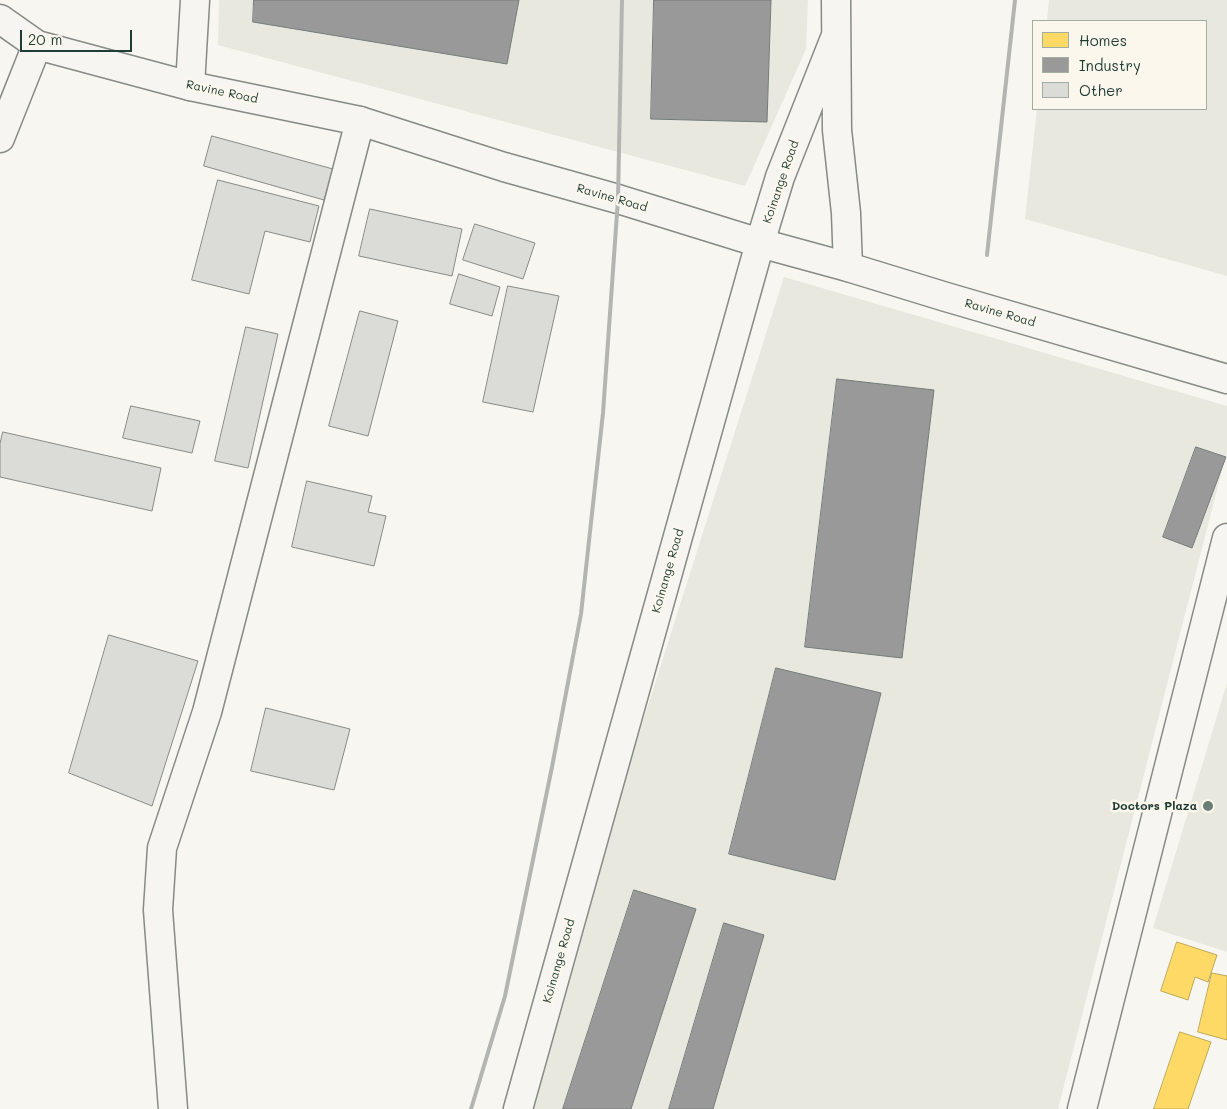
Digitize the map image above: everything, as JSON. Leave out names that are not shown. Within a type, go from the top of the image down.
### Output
[{"type":"street","points":[[190,86],[195,0]]},
{"type":"street","name":"Koinange Road","points":[[836,0],[837,130],[846,213],[848,267]]},
{"type":"street","name":"Ravine Road","points":[[0,19],[37,45],[190,86],[360,121],[504,167],[618,199],[760,243],[1227,378]]},
{"type":"street","name":"Koinange Road","points":[[518,1109],[760,243],[780,177],[836,38]]},
{"type":"street","points":[[0,138],[37,45]]},
{"type":"street","points":[[173,1109],[158,910],[162,848],[207,712],[360,121]]},
{"type":"street","points":[[1082,1109],[1227,538]]},
{"type":"shaded area","points":[[219,0],[808,0],[806,49],[745,186],[218,45]]},
{"type":"shaded area","points":[[1049,0],[1227,0],[1227,276],[1025,219],[1037,110],[1207,110],[1207,20],[1047,20]]},
{"type":"shaded area","points":[[784,277],[1227,406],[1227,451],[1058,1109],[520,1109]]},
{"type":"shaded area","name":"Doctors Plaza","points":[[1227,683],[1227,952],[1153,928]]},
{"type":"building: Homes","points":[[1177,942],[1217,955],[1208,982],[1195,977],[1188,1000],[1161,991]]},
{"type":"building: Homes","points":[[1212,973],[1227,976],[1227,1040],[1198,1032]]},
{"type":"building: Homes","points":[[1180,1032],[1211,1042],[1188,1109],[1154,1109]]},
{"type":"building: Industry","points":[[254,0],[519,0],[507,64],[253,22]]},
{"type":"building: Industry","points":[[654,0],[771,0],[767,122],[651,119]]},
{"type":"building: Industry","points":[[837,379],[934,390],[902,658],[805,647]]},
{"type":"building: Industry","points":[[1196,447],[1226,457],[1192,548],[1163,537]]},
{"type":"building: Industry","points":[[776,668],[881,693],[835,880],[729,854]]},
{"type":"building: Industry","points":[[634,890],[696,909],[631,1109],[563,1109]]},
{"type":"building: Industry","points":[[724,923],[764,935],[713,1109],[669,1109]]},
{"type":"building: Other","points":[[212,136],[333,169],[324,200],[204,166]]},
{"type":"building: Other","points":[[218,180],[319,206],[310,242],[265,231],[249,294],[192,280]]},
{"type":"building: Other","points":[[370,209],[462,229],[452,276],[359,256]]},
{"type":"building: Other","points":[[475,224],[535,243],[523,279],[463,260]]},
{"type":"building: Other","points":[[459,274],[500,287],[492,316],[450,304]]},
{"type":"building: Other","points":[[508,286],[559,296],[533,412],[483,402]]},
{"type":"building: Other","points":[[360,311],[398,321],[368,436],[329,426]]},
{"type":"building: Other","points":[[246,327],[278,334],[248,468],[215,461]]},
{"type":"building: Other","points":[[131,406],[200,421],[192,453],[123,438]]},
{"type":"building: Other","points":[[3,432],[161,468],[152,511],[0,477],[0,444]]},
{"type":"building: Other","points":[[307,481],[372,496],[368,512],[386,516],[374,566],[292,547]]},
{"type":"building: Other","points":[[109,635],[198,661],[152,806],[69,773]]},
{"type":"building: Other","points":[[266,708],[350,729],[334,790],[251,771]]},
{"type":"railway","points":[[471,1109],[505,996],[581,614],[603,413],[618,199],[622,0]]},
{"type":"railway","points":[[987,255],[1015,0]]},
{"type":"place","name":"Doctors Plaza","points":[[1208,806]]}]
